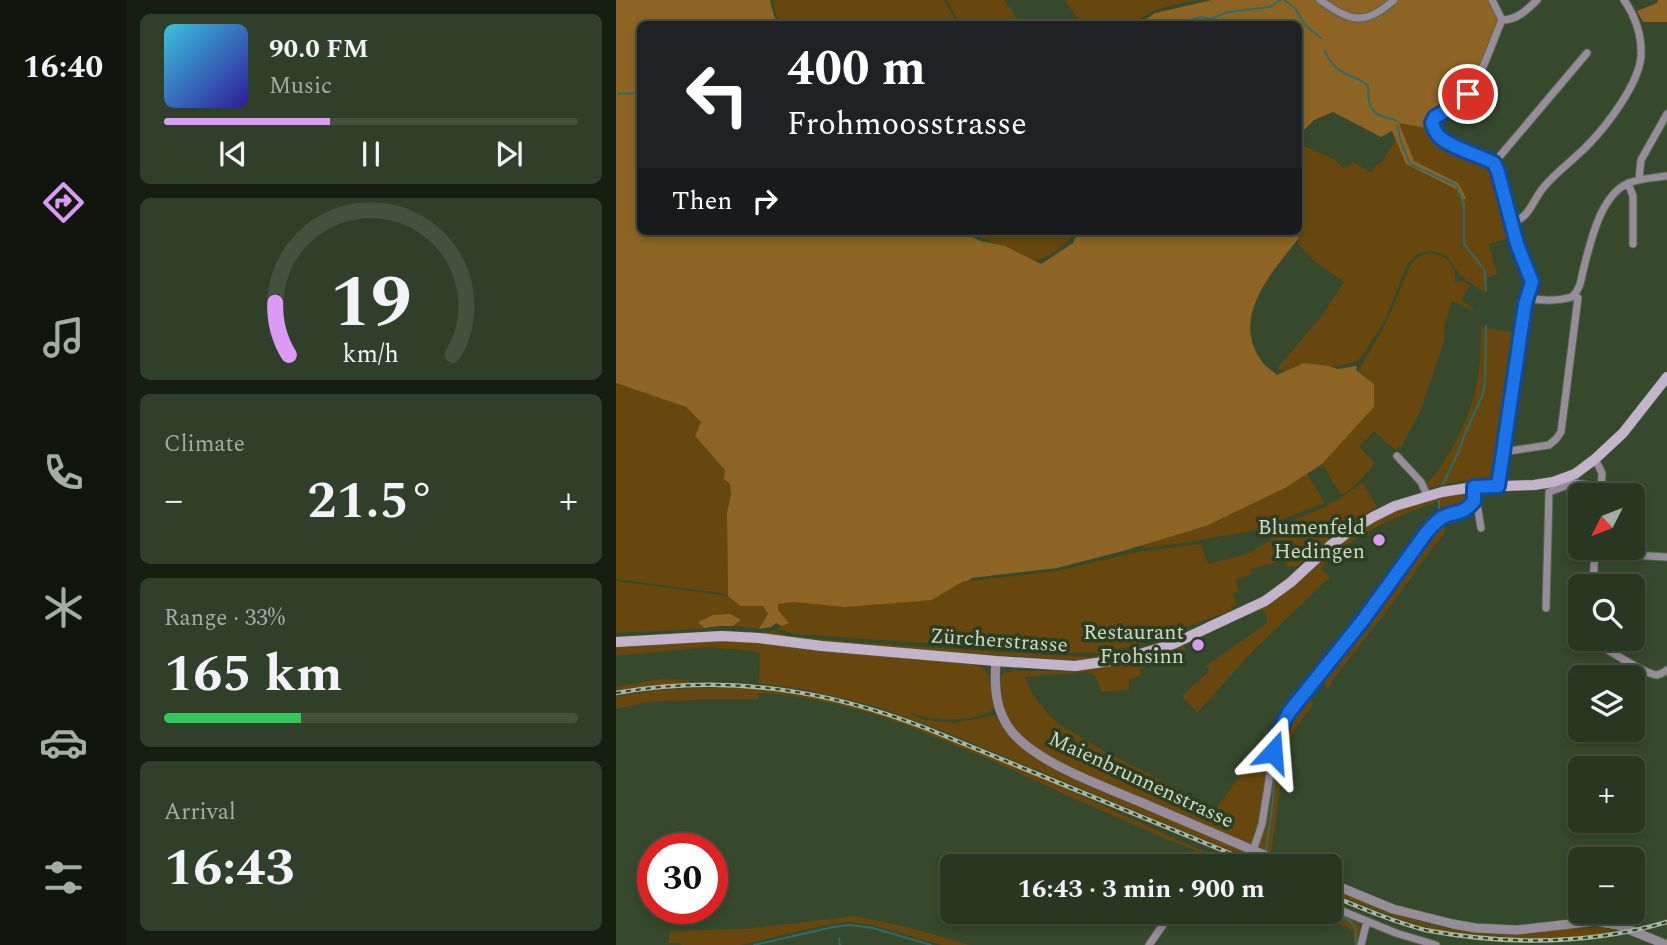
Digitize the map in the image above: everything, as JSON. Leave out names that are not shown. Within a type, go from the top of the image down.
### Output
[{"type":"main road","name":"Zürcherstrasse","points":[[616,642],[739,637],[1075,666],[1124,659],[1173,644],[1265,601],[1361,523],[1395,506],[1427,495],[1474,487],[1534,485],[1553,482],[1574,474],[1623,433],[1667,377]]},
{"type":"street","points":[[1320,0],[1340,14],[1350,18],[1362,18],[1376,14],[1394,0]]},
{"type":"street","points":[[1492,0],[1502,20],[1485,61],[1468,94],[1460,103],[1435,117],[1432,123],[1444,141],[1494,163],[1517,244],[1532,282],[1525,304],[1498,486]]},
{"type":"street","points":[[1502,20],[1510,20],[1520,15],[1538,0]]},
{"type":"street","points":[[1512,222],[1518,221],[1527,213],[1543,188],[1589,145],[1620,107],[1641,55],[1634,15],[1624,0]]},
{"type":"street","points":[[1494,163],[1587,53]]},
{"type":"street","points":[[1639,179],[1640,160],[1667,114]]},
{"type":"street","points":[[1528,298],[1558,300],[1572,297],[1580,287],[1591,240],[1605,205],[1616,191],[1628,183],[1667,176]]},
{"type":"street","points":[[1628,183],[1633,196],[1633,244]]},
{"type":"street","points":[[1502,452],[1549,445],[1561,432],[1578,299]]},
{"type":"street","points":[[1397,456],[1421,482],[1427,495]]},
{"type":"street","points":[[1595,459],[1602,473],[1602,483]]},
{"type":"street","points":[[1546,608],[1549,492],[1568,485]]},
{"type":"street","points":[[1474,487],[1474,501],[1477,504],[1481,528]]},
{"type":"street","points":[[1253,850],[1262,824],[1276,736],[1282,723],[1363,620],[1426,533],[1437,521],[1447,515],[1459,513],[1474,501]]},
{"type":"street","points":[[1645,555],[1667,557]]},
{"type":"street","points":[[1610,651],[1647,672],[1658,675],[1667,670]]},
{"type":"street","name":"Maienbrunnenstrasse","points":[[996,661],[995,689],[999,710],[1010,730],[1027,746],[1086,778],[1262,854]]},
{"type":"street","points":[[1342,888],[1394,909],[1453,924],[1517,930],[1596,921],[1618,925],[1667,945]]},
{"type":"street","points":[[1342,910],[1396,933],[1436,945]]},
{"type":"street","points":[[1361,945],[1367,921]]},
{"type":"street","points":[[1149,945],[1164,924]]},
{"type":"shaded area","points":[[616,0],[770,0],[777,21],[637,21],[637,235],[967,235],[1005,246],[1041,264],[1073,243],[1076,235],[1297,235],[1299,238],[1259,295],[1250,327],[1253,343],[1262,362],[1277,375],[1304,363],[1338,369],[1357,366],[1356,370],[1374,384],[1374,407],[1322,464],[1285,488],[1206,526],[1057,568],[971,578],[932,600],[845,607],[794,602],[778,604],[778,610],[789,623],[782,626],[776,623],[771,627],[759,629],[768,614],[763,606],[740,606],[728,596],[727,513],[730,484],[724,479],[725,470],[695,436],[701,422],[686,407],[616,383]]},
{"type":"shaded area","points":[[773,0],[944,0],[956,21],[781,21],[776,15]]},
{"type":"shaded area","points":[[947,0],[1004,0],[1019,21],[958,21]]},
{"type":"shaded area","points":[[1064,0],[1196,0],[1156,10],[1138,21],[1081,21]]},
{"type":"shaded area","points":[[1212,0],[1489,0],[1499,19],[1468,85],[1449,104],[1428,116],[1427,128],[1399,123],[1414,161],[1458,183],[1466,198],[1463,200],[1456,189],[1406,164],[1392,131],[1381,137],[1333,112],[1314,120],[1302,132],[1302,21],[1143,21],[1155,13]]},
{"type":"shaded area","points":[[1658,0],[1667,0],[1667,22],[1643,22],[1637,11],[1657,3]]},
{"type":"shaded area","points":[[1398,122],[1427,128],[1439,141],[1490,165],[1493,170],[1512,237],[1489,244],[1497,274],[1487,278],[1486,294],[1461,276],[1443,254],[1432,251],[1418,254],[1408,263],[1384,322],[1360,359],[1331,367],[1304,363],[1287,371],[1277,368],[1322,316],[1344,282],[1314,261],[1298,244],[1297,235],[1302,235],[1302,145],[1334,159],[1343,168],[1353,162],[1371,173],[1396,140],[1406,164],[1456,189],[1458,183],[1414,161]]},
{"type":"shaded area","points":[[974,235],[1072,235],[1062,247],[1036,261]]},
{"type":"shaded area","points":[[1431,253],[1441,256],[1449,263],[1454,271],[1455,282],[1461,280],[1470,286],[1461,299],[1476,312],[1452,301],[1444,326],[1444,341],[1420,412],[1401,447],[1396,451],[1374,431],[1359,447],[1375,463],[1355,485],[1341,495],[1322,464],[1374,407],[1374,384],[1358,371],[1386,323],[1411,264],[1420,256]]},
{"type":"shaded area","points":[[1481,327],[1518,333],[1496,474],[1492,480],[1461,481],[1430,488],[1425,485],[1450,451],[1470,409],[1480,362]]},
{"type":"shaded area","points":[[616,383],[686,407],[701,422],[695,436],[725,470],[730,483],[727,513],[728,594],[616,579]]},
{"type":"shaded area","points":[[1307,474],[1325,503],[1251,531],[1177,544],[1144,548],[1142,545],[1206,526],[1285,488]]},
{"type":"shaded area","points":[[1362,482],[1377,507],[1343,527],[1298,566],[1287,567],[1285,560],[1251,569],[1252,574],[1236,580],[1239,591],[1232,594],[1237,604],[1231,607],[1232,610],[1137,645],[1099,653],[1071,653],[794,634],[777,629],[782,626],[777,604],[932,600],[962,582],[1058,571],[1136,552],[1201,544],[1208,564],[1249,553],[1271,540],[1268,530],[1329,505]]},
{"type":"shaded area","points":[[1466,492],[1470,497],[1467,506],[1439,516],[1437,502],[1389,521],[1347,545],[1321,568],[1330,577],[1253,651],[1197,713],[1182,696],[1209,671],[1206,666],[1267,623],[1264,611],[1258,610],[1250,615],[1249,613],[1343,540],[1383,515],[1425,500]]},
{"type":"shaded area","points":[[1444,519],[1446,530],[1443,535],[1328,688],[1324,686],[1321,676],[1412,555]]},
{"type":"shaded area","points":[[616,581],[728,596],[741,606],[763,606],[768,614],[759,629],[733,626],[740,620],[729,615],[720,615],[699,622],[704,628],[699,629],[616,633]]},
{"type":"shaded area","points":[[730,614],[741,620],[733,626],[704,628],[698,622],[713,615]]},
{"type":"shaded area","points":[[1218,619],[1173,641],[1129,654],[1084,661],[852,645],[744,632],[774,631],[787,636],[862,643],[1086,657],[1137,649]]},
{"type":"shaded area","points":[[754,641],[979,665],[984,668],[989,678],[994,707],[992,711],[952,720],[912,713],[911,715],[926,720],[955,723],[995,715],[1013,739],[1028,752],[1253,854],[1240,854],[938,729],[875,706],[802,689],[759,683],[760,654],[753,651],[709,647],[616,656],[616,646]]},
{"type":"shaded area","points":[[1182,644],[1186,650],[1140,669],[1141,675],[1129,680],[1129,690],[1102,692],[1094,675],[1086,672],[1025,677],[1032,693],[1060,725],[1214,811],[1252,760],[1263,767],[1267,773],[1260,823],[1252,844],[1248,845],[1065,765],[1023,737],[1008,719],[1003,708],[999,686],[1003,673],[1070,671],[1114,666]]},
{"type":"shaded area","points":[[661,679],[689,682],[616,690],[616,687]]},
{"type":"shaded area","points":[[1318,682],[1307,697],[1314,703],[1292,735],[1283,772],[1273,765],[1276,743],[1286,721]]},
{"type":"shaded area","points":[[742,688],[795,693],[865,709],[900,720],[1053,783],[1205,854],[989,759],[903,724],[839,705],[790,695],[759,693],[758,699],[649,702],[616,709],[616,696],[658,690]]},
{"type":"shaded area","points":[[1274,772],[1282,775],[1271,854],[1260,848]]},
{"type":"shaded area","points":[[1342,892],[1420,922],[1467,932],[1523,935],[1569,927],[1601,927],[1621,932],[1555,940],[1511,941],[1431,928],[1342,897]]},
{"type":"shaded area","points":[[1342,913],[1359,923],[1360,945],[1354,945],[1353,932],[1340,924]]},
{"type":"shaded area","points":[[855,916],[970,945],[942,945],[873,925],[850,922],[741,945],[668,943],[670,931],[745,929]]},
{"type":"waterway","points":[[1188,21],[1201,17],[1210,19],[1228,12],[1270,7],[1280,0]]},
{"type":"waterway","points":[[1284,0],[1295,8],[1306,26],[1321,38]]},
{"type":"waterway","points":[[1325,51],[1337,68],[1368,86],[1373,111],[1397,121]]},
{"type":"waterway","points":[[618,94],[637,93]]},
{"type":"waterway","points":[[1398,126],[1410,164],[1456,185],[1464,204],[1464,244],[1483,268],[1486,291]]},
{"type":"waterway","points":[[1443,484],[1483,394],[1486,326]]},
{"type":"waterway","points":[[1439,501],[1439,517]]},
{"type":"waterway","points":[[1420,547],[1440,525]]},
{"type":"waterway","points":[[1289,720],[1400,575]]},
{"type":"waterway","points":[[1266,850],[1274,774]]},
{"type":"waterway","points":[[1342,917],[1354,925],[1356,945]]},
{"type":"waterway","points":[[754,945],[850,925],[873,928],[931,945]]},
{"type":"waterway","points":[[839,939],[840,945]]},
{"type":"railway","points":[[616,693],[657,687],[736,685],[813,695],[852,704],[928,729],[1232,854]]},
{"type":"railway","points":[[1342,900],[1425,930],[1486,938],[1577,939],[1637,930],[1667,922]]},
{"type":"place","name":"Blumenfeld Hedingen","points":[[1379,540]]},
{"type":"place","name":"Restaurant Frohsinn","points":[[1198,645]]},
{"type":"route","points":[[1273,752],[1276,736],[1290,711],[1363,620],[1426,533],[1447,515],[1468,508],[1474,501],[1474,487],[1498,486],[1525,304],[1532,282],[1517,244],[1494,163],[1444,141],[1433,128],[1435,117],[1460,103],[1468,94]]}]
